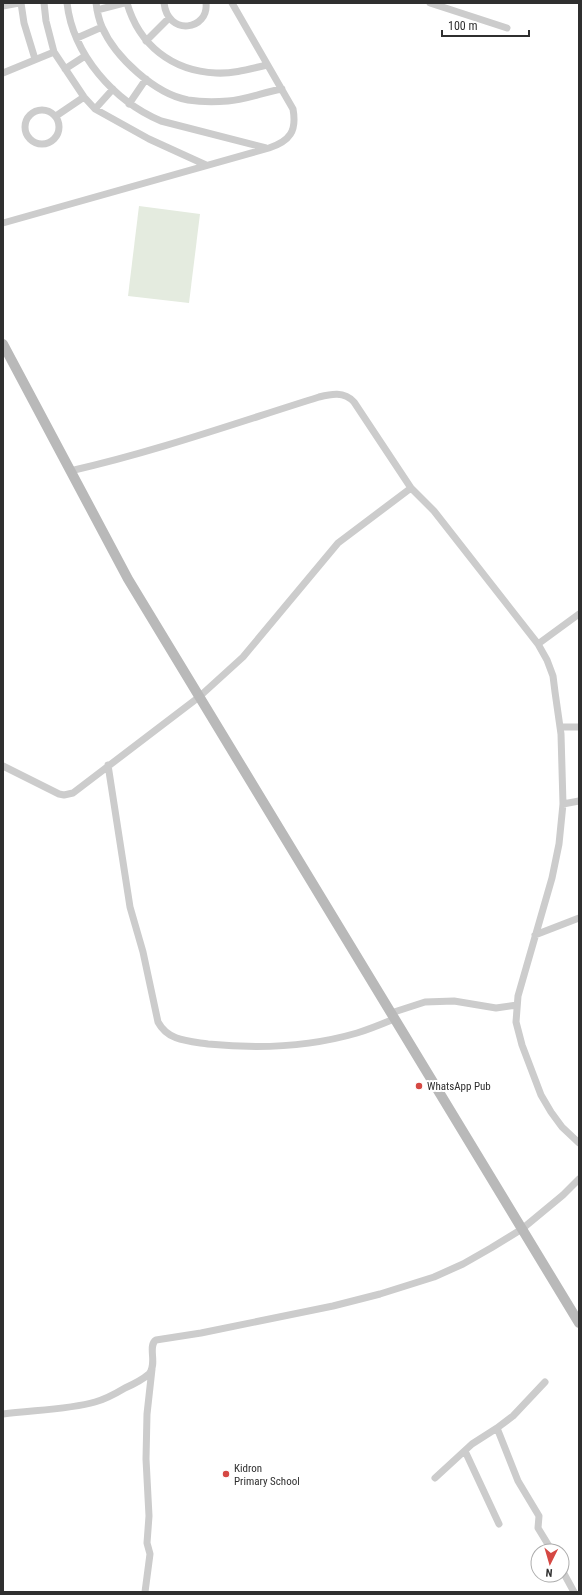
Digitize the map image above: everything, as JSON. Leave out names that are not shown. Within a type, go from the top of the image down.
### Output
[{"type":"main road","points":[[3,344],[128,579],[579,1323]]},
{"type":"street","points":[[3,6],[20,3],[24,23],[35,59]]},
{"type":"street","points":[[44,3],[46,21],[54,52],[84,97],[95,109],[149,140],[206,165]]},
{"type":"street","points":[[67,3],[71,25],[85,56],[113,89],[130,104],[149,116],[161,121],[269,148]]},
{"type":"street","points":[[267,65],[233,73],[216,73],[185,68],[174,62],[146,41],[137,30],[125,3],[97,7],[102,27],[114,46],[127,62],[146,79],[171,94],[188,100],[233,101],[282,89]]},
{"type":"street","points":[[164,3],[165,11],[169,18],[175,24],[183,26],[192,25],[199,21],[204,15],[206,3]]},
{"type":"street","points":[[3,223],[269,148],[285,140],[294,127],[293,109],[232,3]]},
{"type":"street","points":[[430,3],[507,28]]},
{"type":"street","points":[[146,41],[169,18]]},
{"type":"street","points":[[77,38],[102,27]]},
{"type":"street","points":[[3,73],[54,52]]},
{"type":"street","points":[[65,69],[85,56]]},
{"type":"street","points":[[130,104],[146,79]]},
{"type":"street","points":[[95,109],[113,89]]},
{"type":"street","points":[[56,116],[84,97]]},
{"type":"street","points":[[37,110],[44,110],[56,116],[60,128],[58,135],[53,140],[47,144],[41,144],[34,142],[29,138],[25,126],[27,119],[31,114],[37,110]]},
{"type":"street","points":[[70,471],[203,434],[318,397],[337,394],[345,395],[350,397],[354,402],[411,488],[434,511],[538,644],[547,660],[553,676],[560,727],[563,772],[563,804],[559,844],[552,878],[516,1005],[516,1022],[522,1045],[541,1095],[562,1127],[579,1143]]},
{"type":"street","points":[[3,766],[64,795],[73,793],[200,696],[243,656],[338,543],[411,488]]},
{"type":"street","points":[[538,644],[579,614]]},
{"type":"street","points":[[560,727],[579,727]]},
{"type":"street","points":[[108,765],[130,907],[143,952],[158,1022],[162,1031],[179,1039],[199,1043],[227,1046],[275,1047],[295,1045],[357,1033],[425,1002],[454,1002],[496,1008],[516,1005]]},
{"type":"street","points":[[563,804],[579,801]]},
{"type":"street","points":[[535,934],[579,918]]},
{"type":"street","points":[[145,1592],[150,1554],[147,1542],[149,1516],[146,1444],[147,1414],[154,1359],[152,1345],[156,1340],[202,1333],[333,1306],[380,1294],[434,1277],[463,1264],[522,1229],[579,1179]]},
{"type":"street","points":[[3,1414],[94,1402],[105,1399],[140,1381],[152,1369]]},
{"type":"street","points":[[435,1478],[472,1444],[513,1416],[545,1382]]},
{"type":"street","points":[[497,1428],[518,1481],[539,1516],[538,1528],[547,1543]]},
{"type":"street","points":[[464,1451],[500,1524]]},
{"type":"street","points":[[569,1583],[574,1592]]},
{"type":"shaded area","points":[[139,206],[200,214],[189,303],[128,296]]},
{"type":"place","name":"WhatsApp Pub","points":[[419,1086]]},
{"type":"place","name":"Kidron Primary School","points":[[226,1474]]}]
